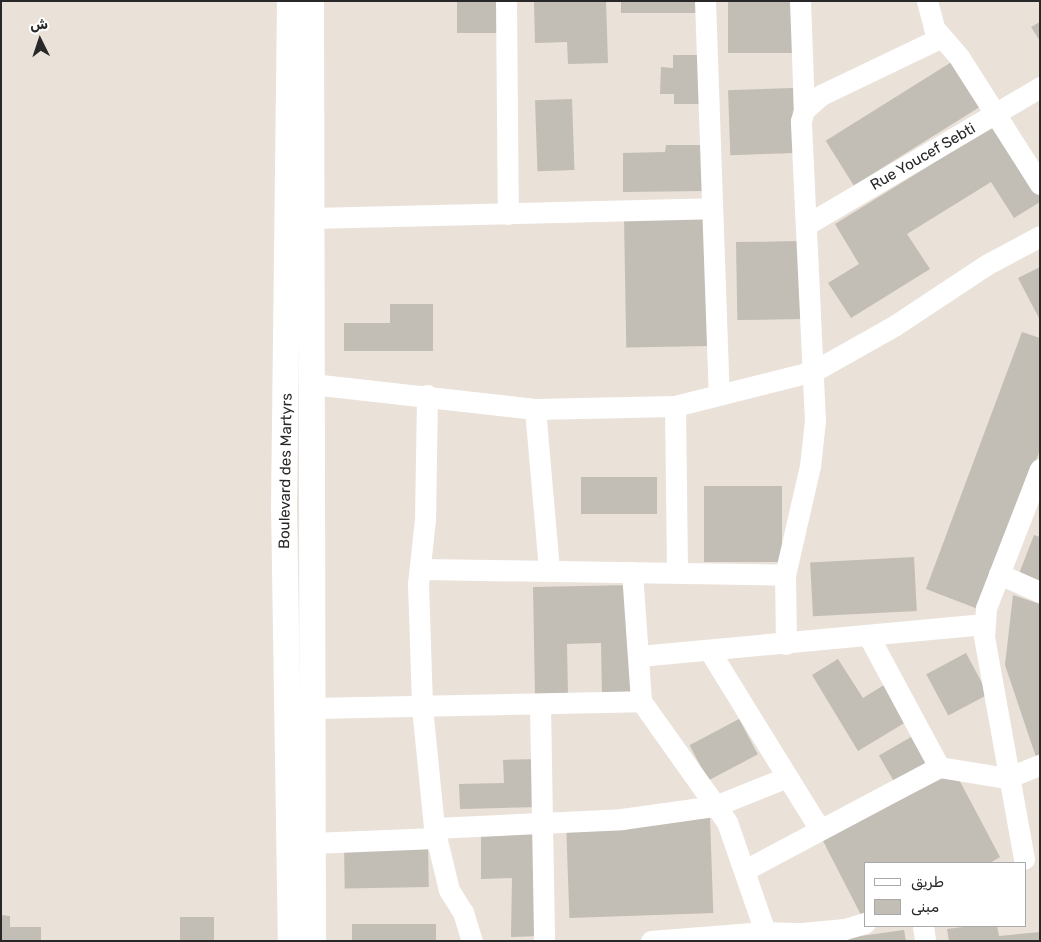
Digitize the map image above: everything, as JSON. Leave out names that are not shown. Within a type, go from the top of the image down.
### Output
[{"type":"street","name":"Boulevard des Martyrs","points":[[290,1],[284,506],[291,941]]},
{"type":"street","name":"Boulevard des Martyrs","points":[[311,1],[313,941]]},
{"type":"street","points":[[506,1],[508,214]]},
{"type":"street","points":[[705,1],[719,394]]},
{"type":"street","points":[[786,644],[785,575],[810,466],[815,421],[801,130],[804,110],[800,1]]},
{"type":"street","points":[[927,1],[930,19],[996,114],[1040,184]]},
{"type":"street","points":[[804,110],[821,95],[842,83],[942,37]]},
{"type":"street","name":"Rue Youcef Sebti","points":[[806,225],[1040,87]]},
{"type":"street","points":[[311,218],[711,208]]},
{"type":"street","points":[[312,384],[427,395],[535,410],[675,406],[814,372],[894,326],[986,265],[1040,236]]},
{"type":"street","points":[[427,395],[422,569],[418,584],[422,707],[435,833],[449,890],[463,912],[472,941]]},
{"type":"street","points":[[675,406],[676,572]]},
{"type":"street","points":[[535,410],[549,570]]},
{"type":"street","points":[[1026,859],[1007,778],[984,637],[986,608],[999,574],[1033,505],[1040,469]]},
{"type":"street","points":[[422,569],[785,575]]},
{"type":"street","points":[[632,572],[641,701],[727,822],[765,932]]},
{"type":"street","points":[[999,574],[1040,592]]},
{"type":"street","points":[[639,656],[786,644],[985,624]]},
{"type":"street","points":[[868,635],[939,768]]},
{"type":"street","points":[[709,650],[819,828]]},
{"type":"street","points":[[313,708],[540,705],[641,701]]},
{"type":"street","points":[[540,705],[544,941]]},
{"type":"street","points":[[745,870],[819,828],[939,768],[1007,778],[1040,765]]},
{"type":"street","points":[[312,843],[622,819],[715,806],[787,777]]},
{"type":"street","points":[[651,941],[765,932],[802,933],[845,929],[864,923]]},
{"type":"street","points":[[924,927],[925,941]]},
{"type":"building","points":[[457,1],[498,1],[498,33],[457,33]]},
{"type":"building","points":[[534,1],[606,1],[608,63],[568,64],[567,42],[535,43]]},
{"type":"building","points":[[621,1],[701,1],[701,13],[621,13]]},
{"type":"building","points":[[728,1],[792,1],[792,53],[728,53]]},
{"type":"building","points":[[1040,22],[1040,41],[1031,27]]},
{"type":"building","points":[[673,55],[704,55],[703,104],[674,104],[674,94],[660,94],[661,67],[673,68]]},
{"type":"building","points":[[958,58],[986,103],[854,186],[826,141]]},
{"type":"building","points":[[793,88],[795,153],[730,155],[728,90]]},
{"type":"building","points":[[572,99],[574,170],[538,171],[535,100]]},
{"type":"building","points":[[1000,122],[1040,186],[1040,202],[1014,218],[991,182],[907,234],[930,269],[851,318],[828,283],[859,264],[835,224]]},
{"type":"building","points":[[666,145],[705,145],[705,191],[623,192],[623,153],[665,152]]},
{"type":"building","points":[[705,217],[707,346],[626,347],[624,218]]},
{"type":"building","points":[[800,241],[801,319],[737,320],[736,242]]},
{"type":"building","points":[[1040,267],[1040,320],[1018,278]]},
{"type":"building","points":[[390,304],[433,304],[433,351],[344,351],[344,323],[390,323]]},
{"type":"building","points":[[1022,332],[1040,338],[1040,450],[978,609],[926,589]]},
{"type":"building","points":[[581,477],[657,477],[657,514],[581,514]]},
{"type":"building","points":[[704,486],[782,486],[782,562],[704,562]]},
{"type":"building","points":[[1034,535],[1040,537],[1040,587],[1017,579]]},
{"type":"building","points":[[914,557],[917,611],[813,616],[810,562]]},
{"type":"building","points":[[633,585],[634,696],[602,696],[601,643],[567,644],[568,696],[535,696],[533,587]]},
{"type":"building","points":[[1013,595],[1040,604],[1040,759],[1037,760],[1005,665]]},
{"type":"building","points":[[966,653],[988,694],[948,716],[926,674]]},
{"type":"building","points":[[838,659],[863,698],[884,685],[906,722],[858,751],[812,675]]},
{"type":"building","points":[[739,719],[758,754],[708,781],[690,745]]},
{"type":"building","points":[[911,737],[926,763],[894,781],[879,756]]},
{"type":"building","points":[[540,759],[541,807],[460,809],[459,784],[504,783],[503,760]]},
{"type":"building","points":[[955,772],[1000,857],[992,862],[864,862],[864,914],[861,915],[822,839]]},
{"type":"building","points":[[710,818],[713,913],[569,918],[566,823]]},
{"type":"building","points":[[481,827],[537,829],[540,936],[511,937],[512,878],[481,879]]},
{"type":"building","points":[[428,844],[429,887],[345,888],[344,845]]},
{"type":"building","points":[[1,915],[10,916],[10,927],[41,927],[41,941],[1,941]]},
{"type":"building","points":[[180,917],[214,917],[214,941],[180,941]]},
{"type":"building","points":[[352,924],[436,924],[436,941],[352,941]]},
{"type":"building","points":[[997,927],[999,936],[1040,932],[1040,941],[949,941],[947,929]]},
{"type":"building","points":[[904,930],[906,941],[832,941],[832,940]]}]
